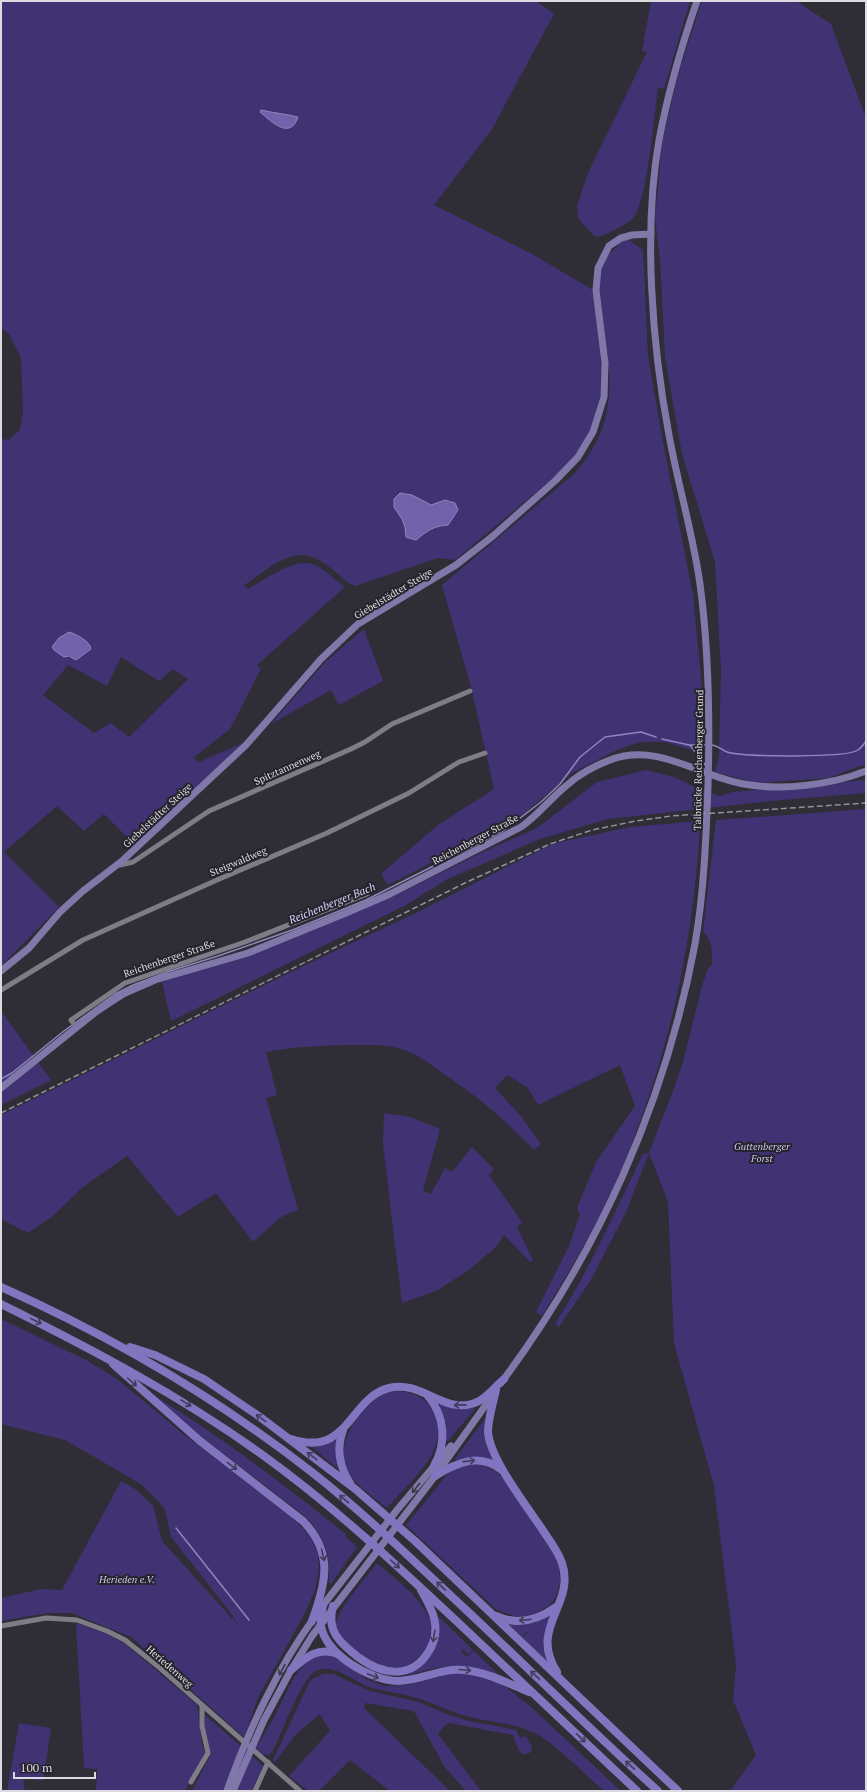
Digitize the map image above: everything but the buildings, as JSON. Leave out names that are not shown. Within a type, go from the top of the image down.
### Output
[{"type":"highway","points":[[1,1287],[113,1341],[174,1376],[233,1414],[290,1456],[337,1493],[404,1551],[658,1791]]},
{"type":"highway","points":[[1,1304],[104,1356],[190,1406],[265,1457],[348,1523],[419,1586],[637,1791]]},
{"type":"highway","points":[[113,1341],[155,1355],[204,1379],[254,1412],[354,1488],[414,1541],[678,1791]]},
{"type":"highway","points":[[104,1356],[160,1408],[308,1526],[319,1544],[325,1565],[324,1587],[312,1621]]},
{"type":"highway","points":[[288,1438],[299,1441],[316,1442],[333,1437],[343,1430],[370,1398],[384,1389],[401,1386],[416,1389],[446,1404],[465,1405],[484,1398],[504,1379]]},
{"type":"highway","points":[[496,1390],[489,1421],[489,1438],[494,1455],[560,1558],[564,1568],[564,1585],[548,1630],[547,1647],[551,1662],[564,1683]]},
{"type":"highway","points":[[425,1393],[436,1407],[442,1425],[442,1444],[434,1466]]},
{"type":"highway","points":[[343,1430],[340,1441],[339,1458],[344,1472],[354,1488]]},
{"type":"highway","points":[[435,1476],[456,1464],[472,1460],[489,1463],[505,1472]]},
{"type":"highway","points":[[333,1606],[331,1616],[332,1627],[336,1637],[342,1645],[367,1664],[384,1671],[402,1671],[419,1663],[427,1655],[432,1645],[435,1629],[432,1613],[419,1586]]},
{"type":"highway","points":[[323,1605],[320,1624],[328,1643],[340,1655],[363,1672],[384,1680],[406,1680],[438,1672],[468,1670],[492,1676],[535,1695]]},
{"type":"highway","points":[[490,1613],[509,1620],[527,1621],[545,1615],[557,1606]]},
{"type":"highway","points":[[291,1670],[306,1657],[318,1652],[330,1652],[340,1655]]},
{"type":"main road","name":"Talbrücke Reichenberger Grund","points":[[476,1417],[539,1331],[572,1277],[608,1211],[627,1169],[654,1099],[681,1007],[695,943],[705,861],[710,700],[708,649],[699,578],[668,433],[659,372],[652,287],[652,234],[659,142],[674,74],[697,1]]},
{"type":"main road","name":"Giebelstädter Steige","points":[[1,971],[29,948],[66,907],[115,867],[174,814],[246,745],[321,659],[358,624],[456,565],[493,536],[556,480],[578,457],[593,432],[604,398],[605,363],[596,290],[598,268],[609,246],[621,238],[632,235],[652,234]]},
{"type":"main road","name":"Reichenberger Straße","points":[[1,1088],[75,1025],[123,994],[155,980],[390,894],[521,827],[536,816],[574,779],[610,760],[627,756],[652,755],[743,784],[765,787],[833,781],[852,777],[866,771]]},
{"type":"main road","points":[[252,1737],[320,1624],[435,1476],[476,1417]]},
{"type":"main road","points":[[226,1791],[291,1653],[312,1621],[397,1510],[476,1417]]},
{"type":"main road","points":[[233,1791],[244,1755]]},
{"type":"street","name":"Spitztannenweg","points":[[115,867],[133,862],[209,811],[351,749],[392,724],[470,691]]},
{"type":"street","name":"Steigwaldweg","points":[[1,990],[83,940],[327,833],[409,793],[459,762],[485,753]]},
{"type":"street","name":"Reichenberger Straße","points":[[75,1025],[70,1020],[125,983],[246,947],[367,894]]},
{"type":"street","name":"Heriedenweg","points":[[1,1626],[46,1618],[77,1620],[107,1631],[125,1640],[300,1791]]},
{"type":"street","points":[[191,1782],[208,1753],[202,1726],[202,1706]]},
{"type":"street","points":[[255,1791],[268,1762]]},
{"type":"green space","points":[[1,1],[536,1],[554,14],[492,129],[434,205],[532,254],[593,290],[601,363],[600,396],[590,431],[575,455],[553,478],[455,560],[438,558],[355,586],[350,584],[319,560],[306,555],[296,555],[278,562],[244,585],[248,589],[279,571],[297,564],[305,563],[316,565],[345,587],[257,665],[261,669],[230,729],[193,758],[199,762],[243,743],[135,845],[104,814],[84,831],[57,806],[4,852],[59,907],[1,966],[1,439],[9,440],[20,430],[23,412],[21,358],[9,334],[1,328]],"holes":[[[121,657],[159,681],[173,669],[188,679],[129,737],[111,723],[94,733],[43,695],[68,665],[107,686]]]},
{"type":"green space","points":[[651,1],[690,1],[664,89],[658,87],[647,175],[639,208],[632,220],[628,223],[611,232],[597,237],[591,233],[578,218],[577,206],[588,173],[647,52],[642,51]]},
{"type":"green space","points":[[702,1],[796,1],[831,24],[866,118],[866,764],[828,778],[756,783],[715,772],[719,756],[721,671],[715,562],[682,454],[665,357],[660,259],[655,218],[662,142],[679,71]]},
{"type":"green space","points":[[626,238],[643,250],[648,356],[662,437],[693,595],[702,689],[703,750],[688,749],[666,742],[641,742],[619,749],[572,773],[527,811],[501,829],[388,885],[381,874],[438,825],[494,789],[472,691],[442,585],[574,474],[588,456],[598,438],[605,420],[609,382],[606,341],[599,294],[599,280],[601,268],[608,255]]},
{"type":"green space","points":[[364,629],[383,681],[339,705],[331,690],[271,724],[325,662]]},
{"type":"green space","points":[[646,770],[674,777],[701,790],[720,796],[732,792],[866,780],[866,793],[770,801],[608,819],[540,839],[448,879],[404,906],[171,1021],[162,982],[396,895],[487,850],[537,828],[597,782]]},
{"type":"green space","name":"Guttenberger Forst","points":[[866,809],[866,1791],[730,1791],[756,1755],[733,1700],[736,1666],[714,1486],[674,1343],[668,1202],[649,1153],[683,1062],[702,986],[708,968],[712,965],[712,951],[709,939],[703,932],[716,820]]},
{"type":"green space","points":[[700,821],[697,871],[691,920],[672,1018],[659,1066],[643,1114],[605,1206],[583,1248],[542,1316],[536,1312],[569,1246],[580,1214],[577,1208],[596,1162],[635,1106],[620,1065],[538,1105],[528,1088],[507,1075],[495,1088],[521,1116],[541,1144],[534,1150],[491,1109],[468,1091],[424,1060],[402,1049],[396,1047],[370,1045],[340,1045],[266,1052],[277,1095],[266,1098],[298,1210],[281,1217],[253,1242],[216,1193],[178,1217],[127,1156],[83,1187],[53,1216],[28,1233],[1,1219],[1,1115],[291,972],[422,910],[552,844],[630,827]]},
{"type":"green space","points":[[1,1011],[51,1080],[1,1105]]},
{"type":"green space","points":[[384,1113],[410,1117],[440,1129],[423,1191],[431,1194],[445,1168],[452,1172],[472,1147],[494,1169],[489,1175],[522,1222],[517,1227],[533,1260],[530,1262],[504,1235],[496,1247],[470,1269],[438,1290],[402,1303],[383,1144]]},
{"type":"green space","points":[[649,1153],[626,1212],[591,1280],[559,1327],[555,1324],[590,1262],[643,1154]]},
{"type":"green space","name":"Herieden e.V.","points":[[1,1319],[86,1360],[117,1379],[182,1433],[291,1516],[310,1536],[318,1554],[319,1571],[315,1590],[305,1613],[258,1698],[244,1737],[131,1637],[72,1613],[48,1613],[1,1621],[1,1598],[41,1589],[62,1590],[121,1481],[135,1489],[153,1505],[162,1541],[238,1625],[230,1612],[171,1537],[165,1510],[141,1484],[65,1440],[1,1424]]},
{"type":"green space","points":[[398,1391],[418,1396],[430,1406],[438,1424],[438,1438],[426,1464],[417,1476],[387,1508],[360,1486],[351,1476],[344,1461],[344,1451],[346,1440],[351,1429],[364,1410],[381,1396]]},
{"type":"green space","points":[[152,1394],[251,1461],[346,1534],[345,1536],[357,1547],[331,1584],[329,1582],[328,1555],[318,1532],[306,1517],[203,1438]]},
{"type":"green space","points":[[441,1404],[455,1409],[475,1409],[448,1441],[446,1439],[446,1422],[439,1407]]},
{"type":"green space","points":[[485,1419],[497,1463],[477,1457],[454,1460]]},
{"type":"green space","points":[[334,1440],[337,1441],[337,1468],[312,1447]]},
{"type":"green space","points":[[465,1464],[482,1465],[496,1471],[508,1483],[553,1552],[559,1564],[560,1583],[556,1596],[550,1605],[534,1614],[518,1617],[497,1610],[406,1525],[450,1471]]},
{"type":"green space","points":[[377,1563],[418,1600],[430,1619],[432,1633],[430,1642],[417,1659],[408,1665],[391,1668],[373,1662],[345,1642],[337,1631],[336,1623],[342,1610]]},
{"type":"green space","points":[[437,1615],[473,1650],[468,1655],[464,1649],[461,1651],[467,1657],[474,1651],[499,1675],[476,1668],[454,1666],[422,1671],[410,1675],[408,1672],[439,1632]]},
{"type":"green space","points":[[550,1616],[545,1650],[547,1661],[523,1638],[529,1631],[530,1632],[529,1630],[522,1637],[508,1624]]},
{"type":"green space","points":[[76,1623],[105,1633],[124,1643],[197,1705],[202,1744],[205,1753],[185,1791],[96,1791],[97,1769],[84,1768]]},
{"type":"green space","points":[[319,1655],[331,1655],[366,1679],[384,1686],[408,1685],[452,1673],[474,1675],[497,1682],[531,1707],[621,1791],[604,1791],[557,1748],[540,1736],[523,1728],[463,1715],[411,1696],[372,1688],[344,1674],[330,1669],[316,1671],[310,1676],[292,1708],[272,1752],[269,1755],[262,1754],[256,1748],[297,1673],[310,1659]]},
{"type":"green space","points":[[323,1674],[333,1674],[370,1691],[419,1702],[449,1715],[469,1721],[516,1730],[520,1738],[526,1736],[532,1748],[531,1752],[522,1754],[518,1749],[513,1735],[449,1723],[443,1727],[438,1734],[481,1791],[466,1791],[444,1766],[414,1711],[365,1703],[364,1708],[450,1791],[390,1791],[350,1760],[319,1791],[308,1791],[289,1776],[330,1731],[320,1714],[296,1734],[274,1763],[273,1760],[309,1683],[312,1679]]},
{"type":"green space","points":[[205,1715],[263,1766],[252,1791],[192,1791],[210,1756],[204,1728]]},
{"type":"green space","points":[[19,1723],[51,1728],[43,1781],[23,1778],[25,1791],[7,1791]]},
{"type":"shaded area","points":[[261,110],[298,117],[295,124],[290,128],[285,128],[280,127],[269,120],[260,112]]},
{"type":"shaded area","points":[[400,493],[412,495],[431,505],[445,500],[455,503],[458,510],[448,525],[438,526],[416,540],[406,537],[402,519],[394,507],[394,499]]},
{"type":"shaded area","points":[[69,632],[79,636],[88,643],[91,649],[76,660],[69,656],[64,657],[52,647],[59,638]]},
{"type":"waterway","name":"Reichenberger Bach","points":[[1,1079],[12,1073],[64,1031],[115,994],[133,985],[295,929],[366,900],[503,831],[541,802],[560,784],[580,757],[605,737],[641,732],[656,737]]},
{"type":"waterway","name":"Reichenberger Bach","points":[[662,739],[689,745],[707,745]]},
{"type":"waterway","name":"Reichenberger Bach","points":[[711,745],[727,752],[737,754],[794,756],[850,753],[858,750],[866,741]]},
{"type":"waterway","points":[[690,745],[706,766]]},
{"type":"waterway","points":[[176,1528],[249,1620]]},
{"type":"railway","points":[[1,1113],[465,883],[550,844],[592,830],[671,816],[866,803]]}]
